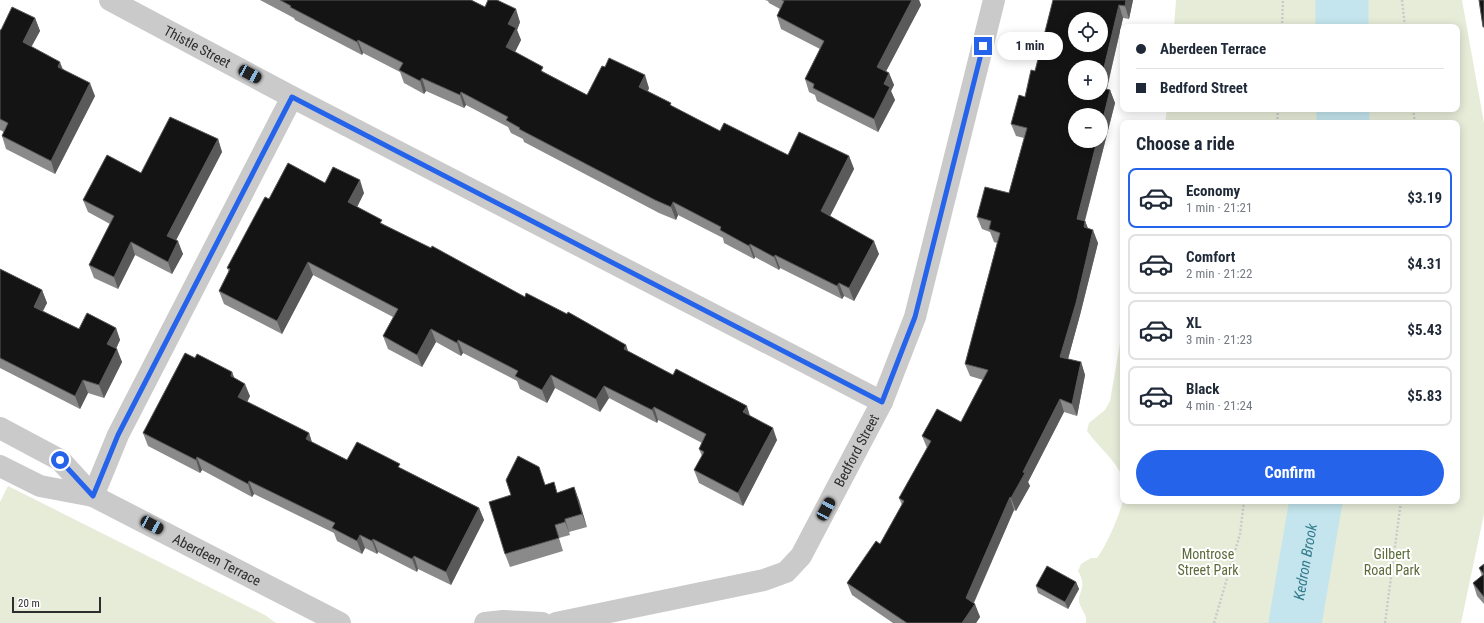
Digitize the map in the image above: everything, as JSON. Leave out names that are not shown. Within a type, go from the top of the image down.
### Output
[{"type":"street","name":"Thistle Street","points":[[110,0],[292,97],[882,402]]},
{"type":"street","name":"Bedford Street","points":[[556,623],[756,582],[786,572],[801,556],[882,402],[915,317],[994,0]]},
{"type":"street","points":[[93,496],[118,435],[292,97]]},
{"type":"street","name":"Aberdeen Terrace","points":[[0,428],[60,460],[93,496]]},
{"type":"street","name":"Aberdeen Terrace","points":[[0,466],[40,486],[93,496],[340,623]]},
{"type":"street","points":[[485,623],[503,621],[542,623]]},
{"type":"path","points":[[1282,24],[1283,0]]},
{"type":"path","points":[[1402,0],[1405,24]]},
{"type":"path","points":[[1214,623],[1240,534],[1244,504]]},
{"type":"path","points":[[1385,623],[1400,504]]},
{"type":"green space","points":[[1176,0],[1462,0],[1484,123],[1484,514],[1461,623],[1086,623],[1079,601],[1082,582],[1078,571],[1081,564],[1091,558],[1097,558],[1101,553],[1122,504],[1460,504],[1460,120],[1165,120],[1167,112],[1460,112],[1460,24],[1174,24]]},
{"type":"green space","points":[[1120,343],[1120,471],[1087,431],[1089,423],[1105,410],[1110,401]]},
{"type":"green space","points":[[8,486],[265,615],[276,623],[0,623],[0,502]]},
{"type":"building","points":[[280,0],[471,0],[485,7],[488,0],[497,0],[516,9],[508,24],[516,28],[506,47],[543,67],[541,71],[587,95],[602,66],[605,67],[609,58],[645,75],[639,87],[671,103],[670,105],[720,131],[724,123],[788,155],[799,132],[849,156],[821,211],[874,241],[849,288],[839,283],[837,286],[775,255],[774,257],[750,244],[749,246],[720,230],[721,227],[673,202],[671,207],[655,200],[519,129],[520,128],[506,120],[508,117],[461,92],[460,95],[422,78],[420,81],[399,70],[403,63],[358,40],[357,42],[290,7],[291,6]]},
{"type":"building","points":[[782,0],[912,0],[877,67],[889,73],[884,84],[890,87],[874,119],[813,88],[814,84],[805,79],[824,41],[777,16],[784,1]]},
{"type":"building","points":[[1053,0],[1126,0],[1125,6],[1119,5],[1108,51],[1108,12],[1068,12],[1068,52],[1108,52],[1106,60],[1068,60],[1068,100],[1108,100],[1106,108],[1068,108],[1068,148],[1095,148],[1077,219],[1085,221],[1084,227],[1093,230],[1076,303],[1060,357],[1081,362],[1072,404],[1060,399],[1023,472],[1025,473],[1011,498],[1010,497],[966,598],[975,604],[962,623],[907,623],[847,583],[876,541],[880,544],[904,501],[899,498],[931,441],[922,436],[937,409],[961,422],[988,370],[965,364],[1000,233],[989,229],[991,221],[977,217],[985,187],[1009,193],[1027,128],[1011,124],[1019,95],[1025,97],[1031,70],[1035,71]]},
{"type":"building","points":[[1479,0],[1484,0],[1484,27],[1483,27]]},
{"type":"building","points":[[12,7],[35,18],[23,42],[60,62],[58,67],[90,83],[51,161],[2,136],[8,123],[0,119],[0,30]]},
{"type":"building","points":[[170,117],[218,139],[167,236],[178,241],[168,262],[131,242],[114,277],[89,265],[114,216],[83,200],[107,155],[141,173]]},
{"type":"building","points":[[288,163],[325,183],[333,167],[360,180],[348,202],[382,220],[380,223],[431,248],[432,246],[525,297],[526,293],[567,314],[568,312],[626,345],[624,349],[673,375],[676,369],[747,406],[743,412],[773,428],[738,493],[694,470],[704,452],[699,449],[706,434],[654,407],[652,410],[604,386],[596,399],[551,375],[542,390],[515,376],[518,371],[458,340],[457,343],[431,329],[417,355],[383,336],[398,309],[308,262],[277,321],[219,291],[230,269],[227,268],[265,197],[269,199]]},
{"type":"building","points":[[0,269],[42,290],[34,307],[79,329],[87,313],[116,328],[107,344],[117,349],[99,385],[83,380],[75,396],[0,358]]},
{"type":"building","points":[[185,353],[195,358],[197,354],[232,372],[231,376],[245,384],[238,397],[309,433],[306,439],[347,460],[357,442],[400,464],[398,467],[479,508],[446,572],[414,556],[412,559],[373,539],[372,541],[360,535],[357,541],[332,528],[335,523],[249,481],[248,484],[197,457],[196,460],[143,433]]},
{"type":"building","points":[[518,456],[539,467],[545,485],[554,482],[557,493],[574,487],[582,514],[565,519],[565,522],[555,525],[559,538],[505,554],[489,502],[511,495],[506,480]]},
{"type":"building","points":[[1484,564],[1484,574],[1479,568]]},
{"type":"building","points":[[1047,566],[1076,582],[1065,602],[1036,586]]},
{"type":"building","points":[[1484,574],[1484,597],[1473,583]]},
{"type":"waterway","name":"Kedron Brook","points":[[1342,0],[1342,24]]},
{"type":"waterway","name":"Kedron Brook","points":[[1343,112],[1343,120]]},
{"type":"waterway","name":"Kedron Brook","points":[[1295,623],[1315,504]]},
{"type":"route","points":[[60,460],[93,496],[118,435],[292,97],[882,402],[915,317],[983,46]]},
{"type":"park label","name":"Montrose Street Park","points":[[1208,562]]},
{"type":"park label","name":"Gilbert Road Park","points":[[1392,562]]}]
